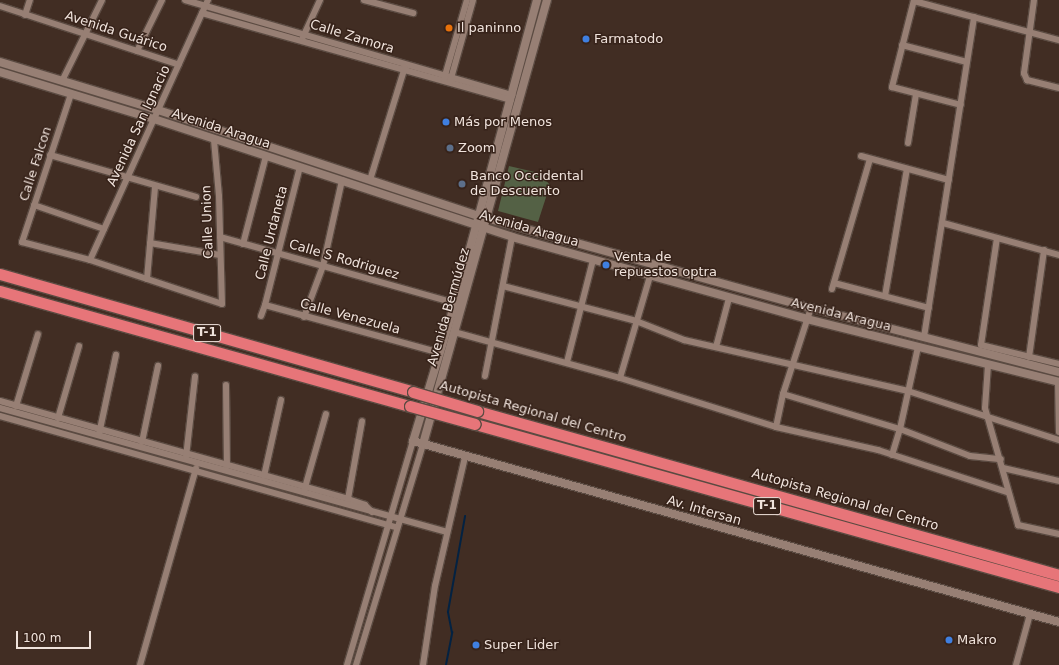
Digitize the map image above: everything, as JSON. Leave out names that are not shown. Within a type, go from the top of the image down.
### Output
[{"type":"highway","name":"Autopista Regional del Centro","points":[[0,274],[1059,575]]},
{"type":"highway","name":"Autopista Regional del Centro","points":[[0,291],[1059,587]]},
{"type":"street","points":[[25,15],[30,0]]},
{"type":"street","points":[[62,82],[102,0]]},
{"type":"street","points":[[137,51],[162,0]]},
{"type":"street","name":"Calle Zamora","points":[[185,0],[305,34],[405,68]]},
{"type":"street","name":"Avenida San Ignacio","points":[[90,260],[208,0]]},
{"type":"street","points":[[302,41],[320,0]]},
{"type":"street","points":[[364,0],[413,13]]},
{"type":"street","points":[[447,80],[467,0]]},
{"type":"street","points":[[447,80],[473,0]]},
{"type":"street","name":"Avenida Bermúdez","points":[[483,217],[537,0]]},
{"type":"street","name":"Avenida Bermúdez","points":[[356,665],[396,527],[423,444],[454,332],[459,304],[480,227],[547,0]]},
{"type":"street","points":[[1034,0],[1025,77],[1027,80],[1059,88]]},
{"type":"street","points":[[961,105],[892,87],[914,1],[1059,40]]},
{"type":"street","name":"Avenida Guárico","points":[[0,6],[179,65]]},
{"type":"street","name":"Calle Zamora","points":[[202,13],[512,97]]},
{"type":"street","points":[[924,337],[974,17]]},
{"type":"street","points":[[902,45],[968,62]]},
{"type":"street","name":"Avenida Aragua","points":[[0,62],[158,110],[483,217],[811,308],[1059,372]]},
{"type":"street","points":[[370,180],[405,68]]},
{"type":"street","name":"Avenida Aragua","points":[[0,72],[154,119],[512,237],[807,319],[1059,382]]},
{"type":"street","name":"Calle Falcon","points":[[71,94],[22,242],[90,260]]},
{"type":"street","points":[[908,143],[916,94]]},
{"type":"street","name":"Calle Union","points":[[147,279],[222,304],[219,196],[214,140]]},
{"type":"street","points":[[50,155],[155,187],[196,197]]},
{"type":"street","points":[[243,244],[266,156]]},
{"type":"street","points":[[861,156],[949,180]]},
{"type":"street","points":[[870,159],[833,286],[885,296],[929,308]]},
{"type":"street","name":"Calle Urdaneta","points":[[265,305],[300,167]]},
{"type":"street","points":[[885,296],[907,169]]},
{"type":"street","points":[[304,317],[323,266],[342,180]]},
{"type":"street","points":[[90,260],[147,279],[155,187]]},
{"type":"street","points":[[34,205],[104,229]]},
{"type":"street","points":[[942,223],[1059,255]]},
{"type":"street","name":"Calle S Rodriguez","points":[[220,237],[459,304]]},
{"type":"street","points":[[485,376],[512,237]]},
{"type":"street","points":[[997,238],[981,345],[1059,364]]},
{"type":"street","points":[[150,243],[220,255]]},
{"type":"street","points":[[1029,357],[1044,250]]},
{"type":"street","points":[[567,362],[593,260]]},
{"type":"street","points":[[620,378],[650,276]]},
{"type":"street","points":[[503,286],[636,321],[684,340],[772,361],[794,363],[908,391],[1059,440]]},
{"type":"street","points":[[716,347],[729,298]]},
{"type":"street","name":"Avenida Bermúdez","points":[[347,665],[389,517],[440,353],[459,304]]},
{"type":"street","points":[[261,316],[265,305]]},
{"type":"street","name":"Calle Venezuela","points":[[265,305],[304,317],[440,353]]},
{"type":"street","points":[[776,427],[783,394],[811,308]]},
{"type":"street","points":[[454,332],[493,341],[567,362],[776,427],[892,455],[1008,492]]},
{"type":"street","points":[[16,406],[38,334]]},
{"type":"street","points":[[58,418],[79,346]]},
{"type":"street","points":[[892,455],[900,429],[918,347]]},
{"type":"street","points":[[99,433],[116,355]]},
{"type":"street","points":[[988,365],[984,398],[1018,525],[1059,534]]},
{"type":"street","points":[[142,442],[158,366]]},
{"type":"street","points":[[185,461],[195,377]]},
{"type":"street","points":[[1059,382],[1059,432]]},
{"type":"street","points":[[226,385],[227,466]]},
{"type":"street","points":[[783,394],[900,429],[970,456],[1001,459]]},
{"type":"street","points":[[264,476],[281,400]]},
{"type":"street","points":[[0,401],[58,418],[185,461]]},
{"type":"street","points":[[0,408],[99,433],[142,442],[185,461]]},
{"type":"street","points":[[304,490],[326,414]]},
{"type":"street","points":[[0,416],[304,490],[348,499],[365,505],[372,512]]},
{"type":"street","points":[[348,499],[362,421]]},
{"type":"street","name":"Av. Intersan","points":[[413,441],[1059,622]]},
{"type":"street","points":[[423,665],[447,532],[465,456]]},
{"type":"street","points":[[197,464],[227,466],[264,476],[372,512],[447,532]]},
{"type":"street","points":[[197,464],[396,527]]},
{"type":"street","points":[[140,665],[197,464]]},
{"type":"street","points":[[1003,468],[1059,481]]},
{"type":"street","points":[[1016,665],[1030,614]]},
{"type":"green space","points":[[509,166],[539,173],[550,185],[538,222],[498,211]]},
{"type":"waterway","points":[[446,665],[452,633],[448,612],[465,517]]},
{"type":"place","name":"Il paninno","points":[[449,28]]},
{"type":"place","name":"Farmatodo","points":[[586,39]]},
{"type":"place","name":"Más por Menos","points":[[446,122]]},
{"type":"place","name":"Zoom","points":[[450,148]]},
{"type":"place","name":"Banco Occidental de Descuento","points":[[462,184]]},
{"type":"place","name":"Venta de repuestos optra","points":[[606,265]]},
{"type":"place","name":"Makro","points":[[949,640]]},
{"type":"place","name":"Super Lider","points":[[476,645]]}]
